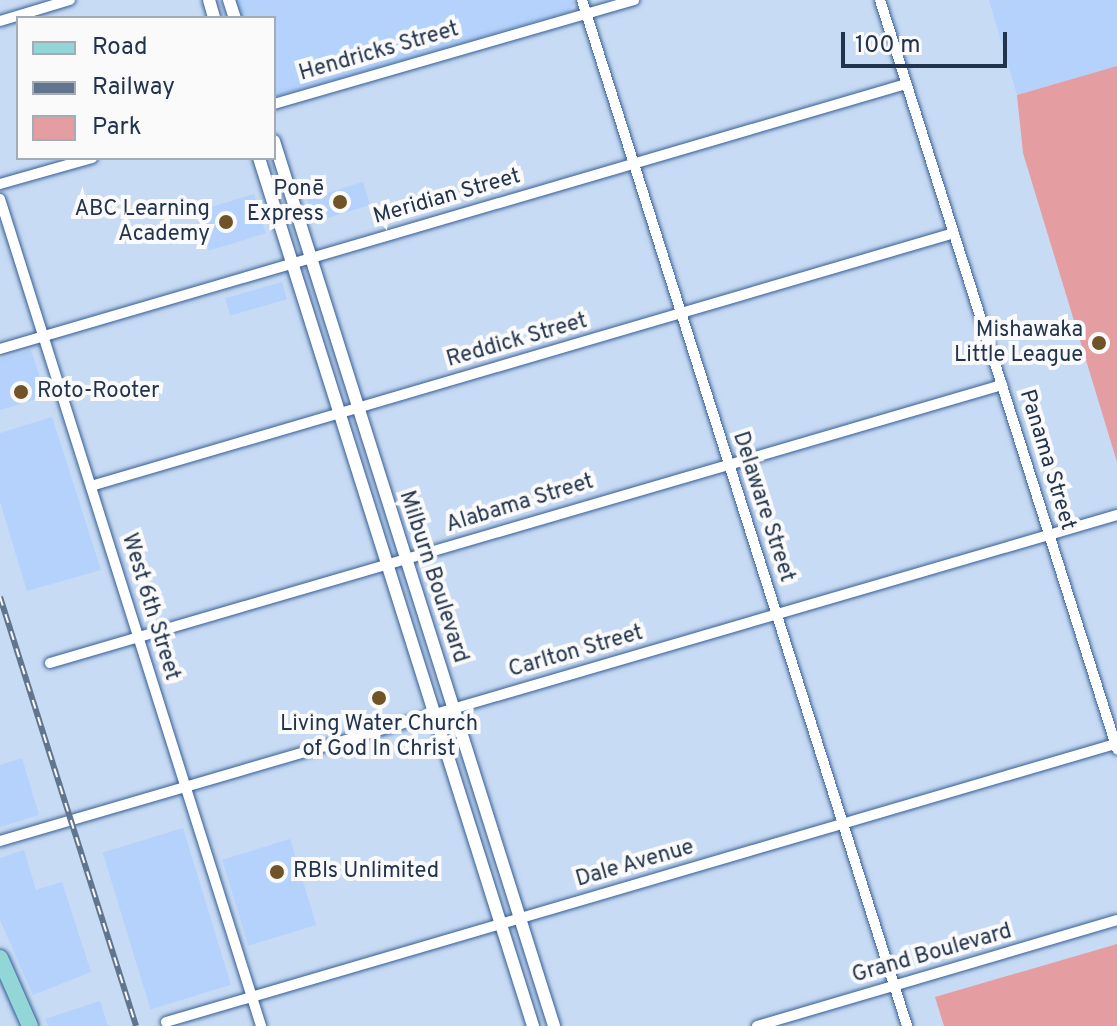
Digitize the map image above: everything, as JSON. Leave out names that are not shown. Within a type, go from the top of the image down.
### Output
[{"type":"main road","points":[[0,958],[30,1026]]},
{"type":"street","points":[[17,16],[70,0]]},
{"type":"street","name":"Delaware Street","points":[[582,0],[907,1026]]},
{"type":"street","name":"Hendricks Street","points":[[276,103],[634,0]]},
{"type":"street","name":"Panama Street","points":[[880,0],[1116,747]]},
{"type":"street","name":"Meridian Street","points":[[0,349],[906,84]]},
{"type":"street","name":"Milburn Boulevard","points":[[276,147],[554,1026]]},
{"type":"street","points":[[0,184],[85,160]]},
{"type":"street","name":"Milburn Boulevard","points":[[260,160],[533,1026]]},
{"type":"street","name":"West 6th Street","points":[[0,199],[261,1026]]},
{"type":"street","name":"Reddick Street","points":[[91,486],[954,233]]},
{"type":"street","name":"Alabama Street","points":[[50,663],[1002,385]]},
{"type":"street","name":"Carlton Street","points":[[0,841],[1117,515]]},
{"type":"street","name":"Dale Avenue","points":[[166,1022],[1116,747]]},
{"type":"street","name":"Grand Boulevard","points":[[757,1026],[1117,920]]},
{"type":"shaded area","points":[[234,0],[573,0],[574,4],[568,12],[276,96],[276,16],[238,16]]},
{"type":"shaded area","points":[[989,0],[1117,0],[1117,66],[1017,95]]},
{"type":"shaded area","name":"Ponē Express","points":[[363,182],[370,205],[314,222],[307,199]]},
{"type":"shaded area","points":[[254,194],[266,233],[209,251],[197,212]]},
{"type":"shaded area","points":[[282,282],[287,299],[230,316],[225,298]]},
{"type":"shaded area","points":[[31,350],[46,396],[0,410],[0,359]]},
{"type":"shaded area","points":[[52,417],[101,570],[27,591],[0,502],[0,433]]},
{"type":"shaded area","points":[[22,758],[39,815],[0,827],[0,765]]},
{"type":"shaded area","points":[[183,828],[231,985],[151,1009],[103,853]]},
{"type":"shaded area","points":[[290,839],[316,925],[248,946],[222,860]]},
{"type":"shaded area","points":[[24,850],[36,890],[62,882],[91,972],[33,995],[0,920],[0,858]]},
{"type":"shaded area","points":[[100,1001],[108,1026],[48,1026],[45,1019]]},
{"type":"green space","name":"Mishawaka Little League","points":[[1117,66],[1117,462],[1023,153],[1017,95]]},
{"type":"green space","points":[[1117,944],[1117,1026],[944,1026],[935,997]]},
{"type":"railway","points":[[0,597],[136,1026]]},
{"type":"place","name":"Ponē Express","points":[[340,202]]},
{"type":"place","name":"ABC Learning Academy","points":[[226,222]]},
{"type":"place","name":"Mishawaka Little League","points":[[1099,343]]},
{"type":"place","name":"Roto-Rooter","points":[[21,392]]},
{"type":"place","name":"Living Water Church of God In Christ","points":[[379,698]]},
{"type":"place","name":"RBIs Unlimited","points":[[277,872]]}]
